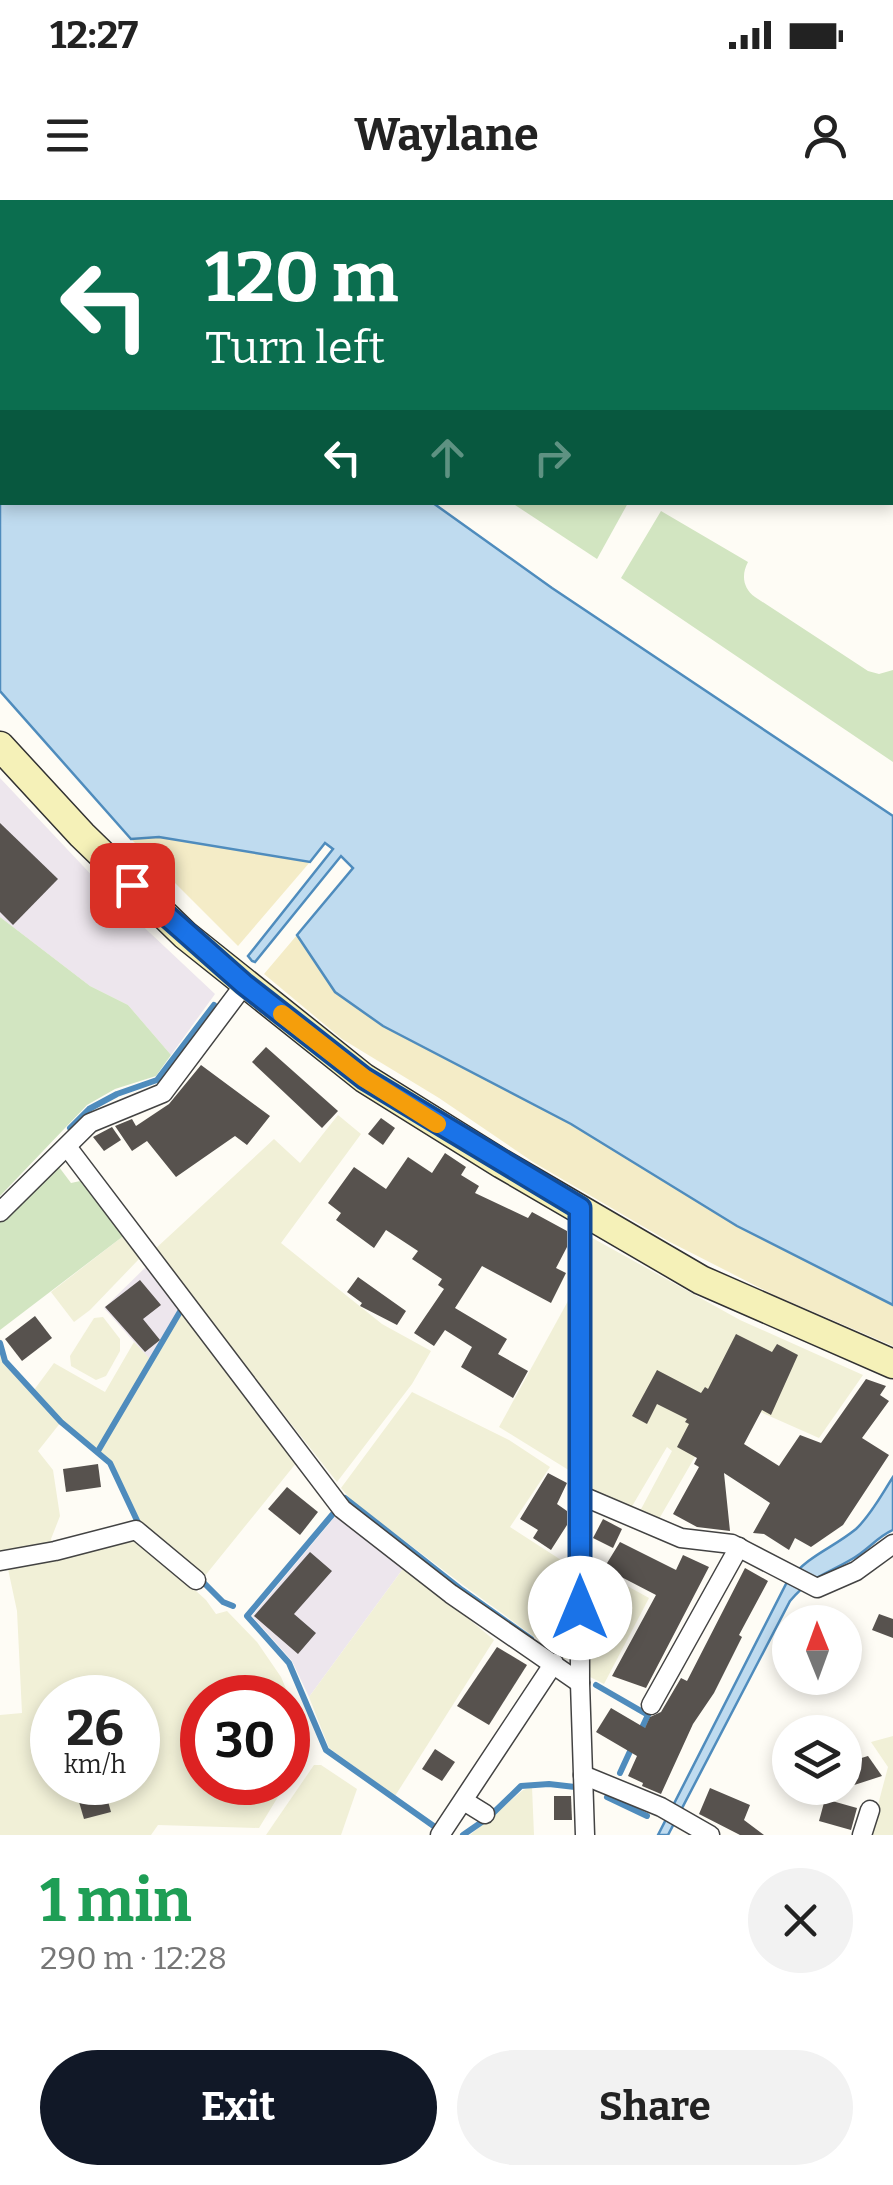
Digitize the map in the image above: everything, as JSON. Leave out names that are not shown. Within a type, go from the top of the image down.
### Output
[{"type":"street","points":[[2,751],[132,885],[244,984],[364,1078],[701,1280],[893,1364]]},
{"type":"street","points":[[0,1212],[90,1123],[163,1093],[244,984]]},
{"type":"street","points":[[68,1148],[342,1509],[451,1594],[580,1683]]},
{"type":"street","points":[[580,1208],[580,1683],[586,1835]]},
{"type":"street","points":[[580,1495],[681,1538],[739,1548],[817,1588],[856,1571],[893,1544]]},
{"type":"street","points":[[0,1561],[136,1530],[196,1580]]},
{"type":"street","points":[[650,1705],[739,1548]]},
{"type":"street","points":[[440,1835],[554,1664]]},
{"type":"street","points":[[583,1775],[683,1818],[710,1835]]},
{"type":"street","points":[[464,1801],[485,1814]]},
{"type":"street","points":[[862,1835],[870,1810]]},
{"type":"shaded area","points":[[0,778],[116,901],[215,994],[171,1055],[128,1005],[90,986],[0,917]]},
{"type":"shaded area","points":[[150,1263],[181,1310],[150,1360],[104,1308]]},
{"type":"shaded area","points":[[338,1513],[405,1566],[310,1696],[310,1675],[299,1675],[292,1661],[252,1616]]},
{"type":"green space","points":[[515,505],[627,505],[597,559]]},
{"type":"green space","points":[[661,511],[748,562],[744,581],[755,597],[868,671],[879,674],[893,670],[893,762],[621,578]]},
{"type":"green space","points":[[0,917],[90,986],[128,1005],[171,1055],[156,1076],[115,1089],[87,1105],[0,1196]]},
{"type":"green space","points":[[338,1115],[361,1134],[281,1243],[382,1324],[431,1351],[412,1384],[337,1482],[154,1250],[274,1139],[300,1163]]},
{"type":"green space","points":[[56,1163],[71,1183],[85,1180],[126,1234],[0,1330],[0,1218]]},
{"type":"green space","points":[[126,1234],[140,1250],[139,1259],[74,1322],[51,1292]]},
{"type":"green space","points":[[587,1235],[740,1320],[863,1375],[819,1438],[729,1398],[659,1519],[640,1511],[672,1451],[667,1447],[631,1508],[586,1488]]},
{"type":"green space","points":[[574,1290],[575,1474],[499,1427]]},
{"type":"green space","points":[[181,1310],[297,1462],[204,1577],[139,1524],[110,1463],[61,1422],[38,1451],[53,1470],[60,1516],[51,1539],[54,1546],[0,1555],[0,1338],[6,1359],[34,1390],[54,1363],[105,1392],[134,1342],[150,1359]]},
{"type":"green space","points":[[103,1317],[120,1339],[120,1351],[106,1376],[96,1380],[71,1366],[70,1356],[94,1318]]},
{"type":"green space","points":[[412,1392],[509,1440],[550,1467],[510,1527],[575,1569],[572,1658],[565,1659],[463,1585],[352,1501],[341,1488]]},
{"type":"green space","points":[[134,1535],[206,1600],[216,1614],[227,1611],[257,1642],[280,1675],[180,1675],[180,1805],[273,1805],[259,1828],[158,1825],[151,1835],[0,1835],[0,1715],[22,1713],[17,1611],[8,1569]]},
{"type":"green space","points":[[405,1566],[494,1640],[395,1796],[329,1748],[310,1696]]},
{"type":"green space","points":[[591,1566],[649,1598],[604,1684],[590,1677]]},
{"type":"green space","points":[[893,1736],[893,1835],[870,1835],[888,1767],[871,1742]]},
{"type":"green space","points":[[314,1765],[321,1765],[357,1789],[341,1835],[266,1835],[287,1805],[310,1805],[310,1771]]},
{"type":"green space","points":[[532,1787],[534,1835],[470,1835],[523,1790]]},
{"type":"sand","points":[[158,837],[310,862],[238,946],[131,839]]},
{"type":"sand","points":[[297,935],[335,992],[383,1026],[571,1124],[737,1226],[893,1305],[893,1346],[776,1296],[668,1241],[533,1162],[342,1039],[264,974]]},
{"type":"water","points":[[0,505],[436,505],[552,588],[893,816],[893,1305],[737,1226],[571,1124],[383,1026],[335,992],[297,935],[353,868],[341,856],[252,961],[248,956],[333,849],[325,843],[310,862],[159,837],[131,839],[0,691]]},
{"type":"water","points":[[893,1477],[893,1530],[812,1581],[788,1605],[775,1605],[796,1572],[856,1529]]},
{"type":"water","points":[[772,1611],[772,1636],[668,1835],[658,1835]]},
{"type":"building","points":[[0,823],[58,879],[13,925],[0,912]]},
{"type":"building","points":[[266,1047],[338,1111],[322,1128],[252,1062]]},
{"type":"building","points":[[201,1065],[270,1116],[247,1145],[235,1136],[176,1177],[147,1141],[132,1151],[115,1126],[132,1119],[136,1126],[169,1104]]},
{"type":"building","points":[[381,1118],[395,1128],[383,1145],[368,1134]]},
{"type":"building","points":[[112,1127],[121,1140],[104,1151],[93,1137]]},
{"type":"building","points":[[445,1153],[466,1167],[461,1175],[479,1186],[475,1193],[528,1218],[532,1212],[567,1231],[567,1247],[556,1268],[566,1273],[551,1303],[482,1266],[455,1308],[507,1339],[498,1354],[528,1371],[513,1398],[461,1367],[472,1347],[445,1330],[434,1346],[414,1333],[444,1289],[438,1285],[442,1279],[412,1259],[418,1251],[386,1230],[374,1248],[336,1220],[341,1213],[328,1203],[354,1167],[386,1189],[408,1157],[432,1173]]},
{"type":"building","points":[[358,1277],[406,1311],[397,1325],[360,1306],[362,1303],[347,1292]]},
{"type":"building","points":[[140,1280],[161,1305],[143,1319],[160,1340],[145,1352],[105,1307]]},
{"type":"building","points":[[35,1316],[52,1338],[22,1361],[5,1339]]},
{"type":"building","points":[[736,1334],[772,1352],[777,1344],[798,1355],[771,1415],[762,1410],[744,1444],[779,1466],[800,1435],[821,1443],[866,1379],[886,1386],[880,1395],[889,1401],[862,1438],[889,1455],[843,1525],[811,1547],[795,1538],[789,1550],[764,1534],[753,1533],[770,1503],[724,1473],[730,1531],[697,1527],[673,1514],[699,1467],[694,1464],[697,1458],[677,1447],[689,1424],[687,1419],[657,1404],[647,1424],[632,1416],[657,1370],[701,1393],[705,1387],[708,1389]]},
{"type":"building","points":[[98,1464],[101,1487],[66,1492],[63,1469]]},
{"type":"building","points":[[548,1473],[567,1483],[557,1504],[567,1511],[567,1525],[551,1550],[533,1538],[538,1530],[520,1519]]},
{"type":"building","points":[[287,1487],[318,1512],[300,1535],[268,1509]]},
{"type":"building","points":[[603,1519],[622,1529],[613,1548],[593,1538]]},
{"type":"building","points":[[620,1542],[676,1570],[683,1555],[709,1567],[646,1688],[612,1676],[656,1595],[604,1568]]},
{"type":"building","points":[[310,1552],[332,1571],[294,1614],[316,1633],[298,1654],[254,1616]]},
{"type":"building","points":[[745,1568],[768,1581],[739,1635],[742,1637],[714,1693],[693,1724],[661,1794],[642,1786],[643,1783],[628,1776],[637,1756],[596,1732],[611,1708],[645,1728],[650,1717],[661,1712],[681,1678],[687,1681]]},
{"type":"building","points":[[879,1614],[893,1619],[893,1638],[872,1630]]},
{"type":"building","points":[[497,1647],[527,1665],[489,1725],[457,1706]]},
{"type":"building","points":[[435,1749],[455,1762],[442,1781],[422,1769]]},
{"type":"building","points":[[868,1756],[882,1776],[862,1782],[862,1758]]},
{"type":"building","points":[[710,1788],[750,1805],[744,1820],[764,1835],[740,1835],[699,1814]]},
{"type":"building","points":[[554,1796],[571,1796],[572,1820],[554,1820]]},
{"type":"building","points":[[80,1805],[109,1805],[111,1812],[84,1819]]},
{"type":"building","points":[[823,1805],[857,1808],[851,1830],[819,1821]]},
{"type":"waterway","points":[[70,1128],[89,1109],[157,1080],[214,1005]]},
{"type":"waterway","points":[[98,1451],[181,1310]]},
{"type":"waterway","points":[[0,1343],[5,1361],[61,1422],[110,1463],[141,1529]]},
{"type":"waterway","points":[[345,1498],[531,1639]]},
{"type":"waterway","points":[[332,1515],[247,1616],[289,1663],[326,1750],[435,1827]]},
{"type":"waterway","points":[[200,1579],[223,1602],[233,1606]]},
{"type":"waterway","points":[[596,1685],[648,1715],[640,1732]]},
{"type":"waterway","points":[[620,1773],[632,1747]]},
{"type":"waterway","points":[[463,1835],[489,1817],[521,1786],[575,1787]]},
{"type":"waterway","points":[[607,1797],[647,1816]]},
{"type":"slow traffic","points":[[282,1014],[364,1078],[437,1124]]},
{"type":"route","points":[[132,885],[244,984],[364,1078],[580,1208],[580,1608]]}]
